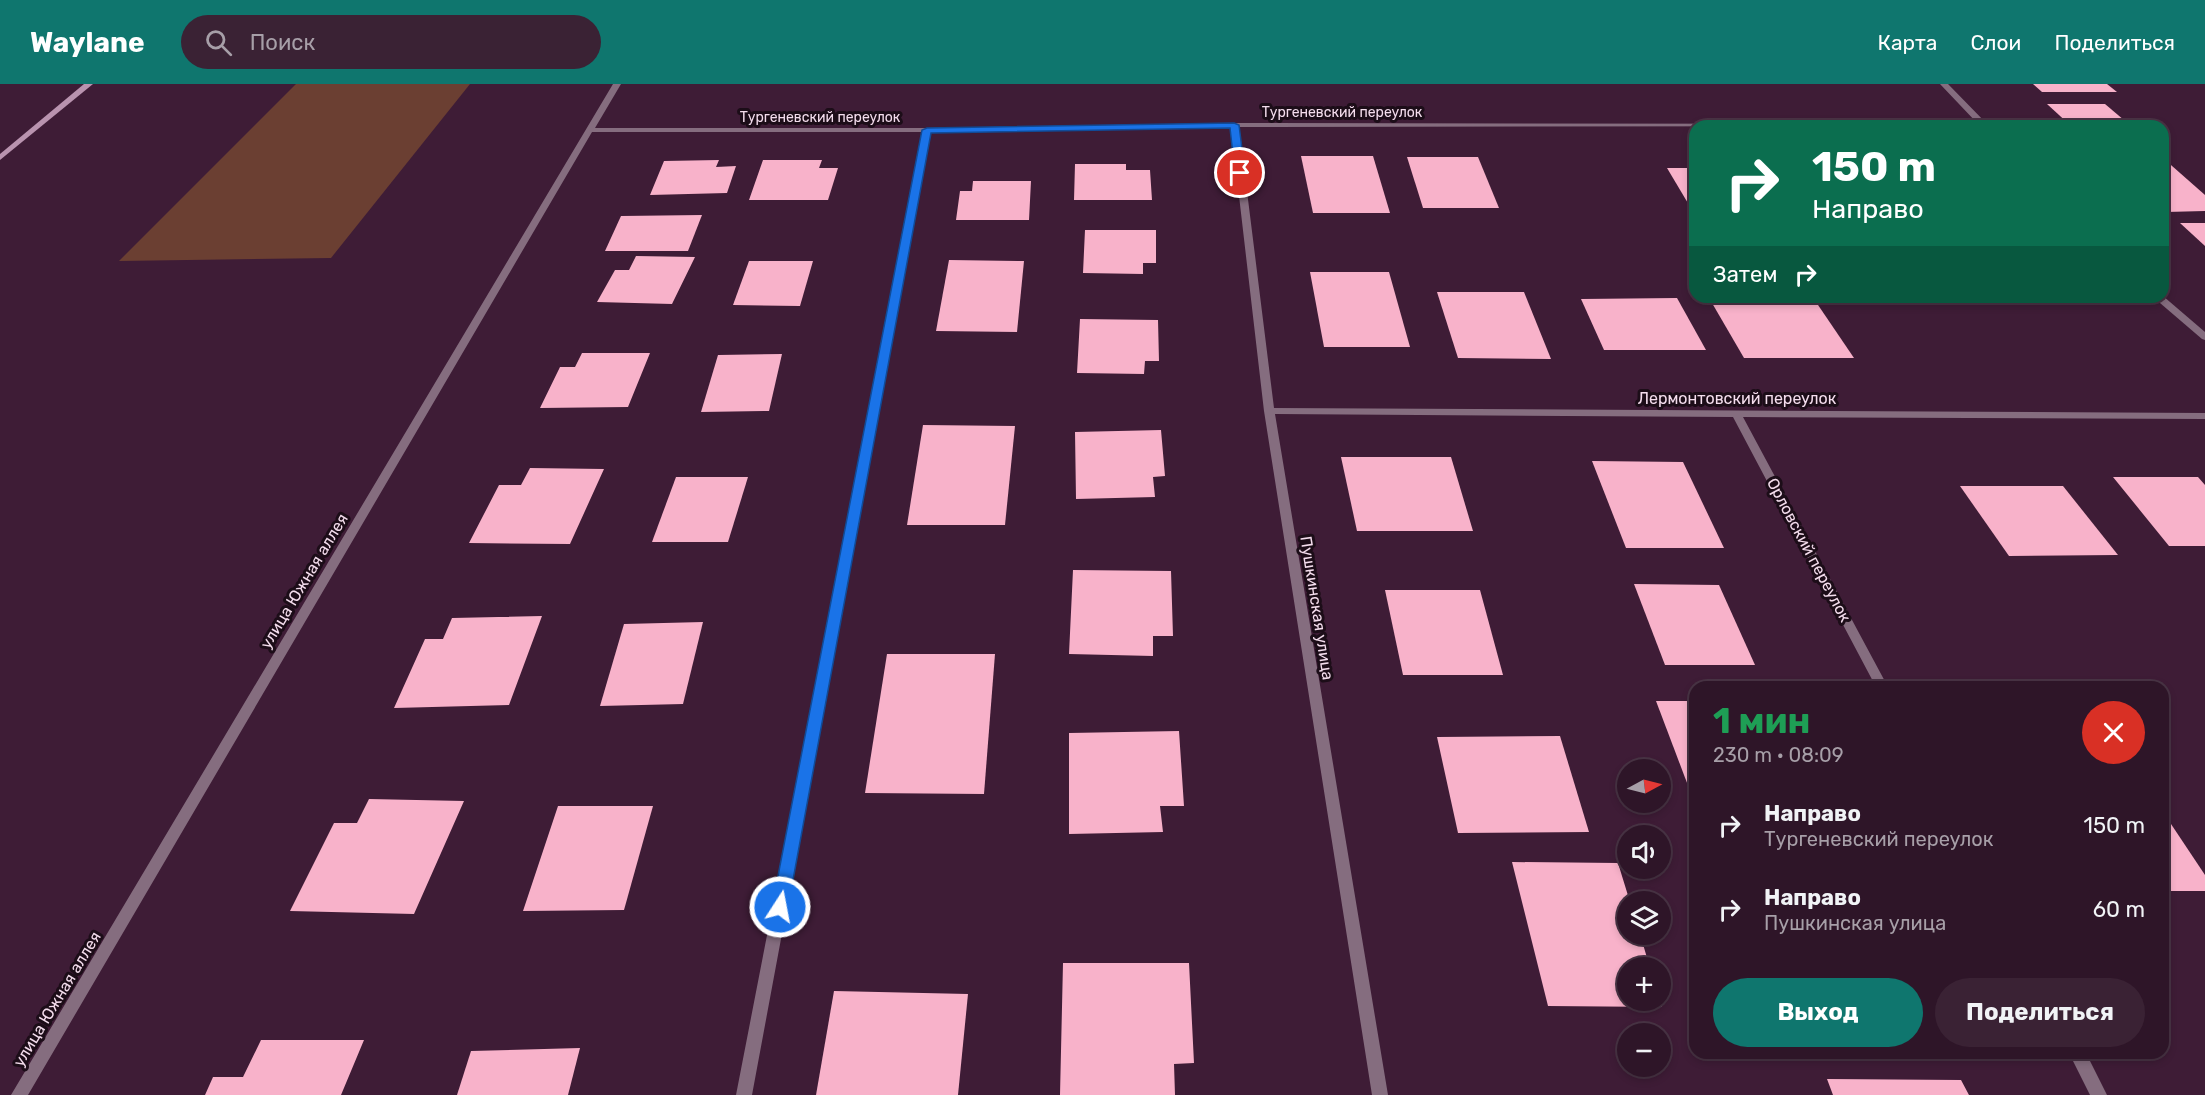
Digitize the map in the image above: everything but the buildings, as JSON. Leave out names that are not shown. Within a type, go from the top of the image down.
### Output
[{"type":"main road","points":[[0,158],[89,84]]},
{"type":"street","name":"улица Южная аллея","points":[[19,1095],[617,84]]},
{"type":"street","points":[[1944,84],[1979,120]]},
{"type":"street","name":"Тургеневский переулок","points":[[591,130],[927,130],[1234,125],[1689,126]]},
{"type":"street","name":"Пушкинская улица","points":[[1234,125],[1269,411],[1380,1095]]},
{"type":"street","points":[[744,1095],[927,130]]},
{"type":"street","points":[[2165,303],[2205,337]]},
{"type":"street","name":"Лермонтовский переулок","points":[[1269,411],[2205,416]]},
{"type":"street","name":"Орловский переулок","points":[[1736,413],[1879,681]]},
{"type":"street","points":[[2080,1059],[2099,1095]]},
{"type":"shaded area","points":[[296,84],[470,84],[331,258],[119,261]]},
{"type":"route","points":[[780,907],[927,130],[1234,125],[1240,173]]}]
